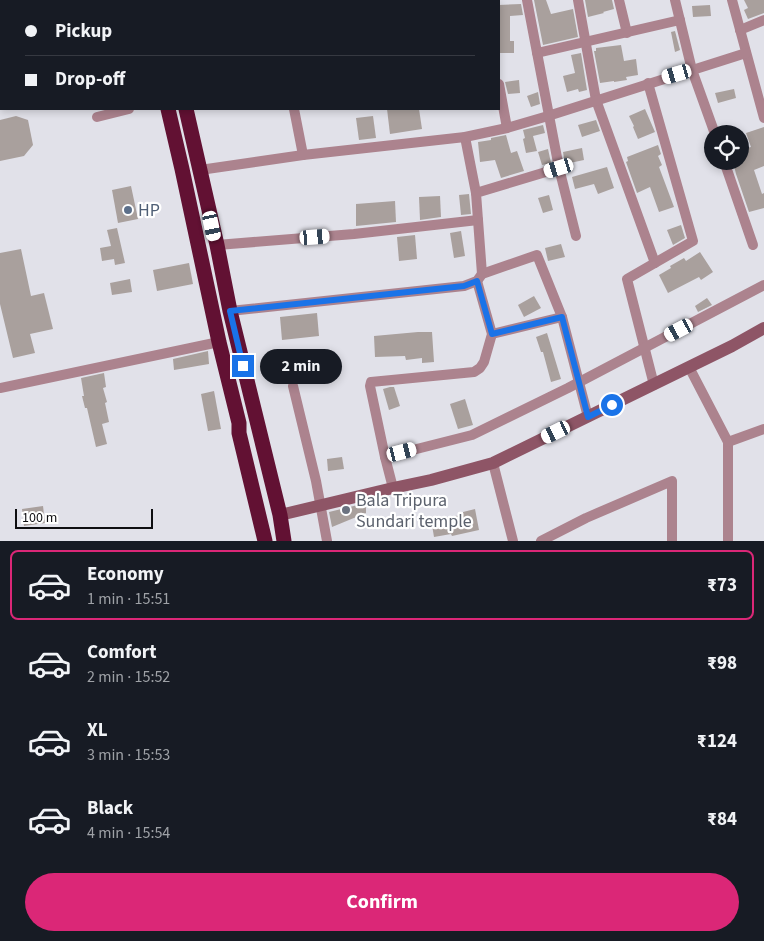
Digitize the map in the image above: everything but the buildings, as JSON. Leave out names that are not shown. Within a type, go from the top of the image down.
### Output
[{"type":"highway","points":[[168,110],[265,541]]},
{"type":"highway","points":[[186,110],[230,311],[280,515],[284,541]]},
{"type":"main road","points":[[280,515],[432,480],[493,463],[654,385],[764,328]]},
{"type":"street","points":[[527,0],[548,116],[576,236]]},
{"type":"street","points":[[578,0],[596,100],[655,263]]},
{"type":"street","points":[[619,0],[627,33]]},
{"type":"street","points":[[676,0],[692,70],[712,125]]},
{"type":"street","points":[[732,0],[764,118]]},
{"type":"street","points":[[537,53],[680,20]]},
{"type":"street","points":[[740,30],[764,20]]},
{"type":"street","points":[[200,170],[303,155],[465,137],[507,128],[746,53]]},
{"type":"street","points":[[648,83],[693,241],[627,279],[654,385]]},
{"type":"street","points":[[500,90],[507,128]]},
{"type":"street","points":[[97,117],[125,110]]},
{"type":"street","points":[[294,110],[303,155]]},
{"type":"street","points":[[393,488],[370,386],[371,382],[474,372],[484,362],[492,334],[479,277],[476,193],[465,137]]},
{"type":"street","points":[[476,193],[559,168]]},
{"type":"street","points":[[727,170],[753,245]]},
{"type":"street","points":[[217,245],[354,234],[478,220]]},
{"type":"street","points":[[230,311],[464,286],[479,277],[537,255],[562,317],[588,417]]},
{"type":"street","points":[[385,457],[472,435],[579,382],[764,285]]},
{"type":"street","points":[[492,334],[562,317]]},
{"type":"street","points":[[0,388],[219,342]]},
{"type":"street","points":[[689,367],[728,442],[728,541]]},
{"type":"street","points":[[293,386],[316,481],[327,541]]},
{"type":"street","points":[[728,442],[764,429]]},
{"type":"street","points":[[493,463],[513,541]]},
{"type":"street","points":[[541,541],[586,518],[672,481],[672,541]]},
{"type":"street","points":[[261,520],[280,515]]},
{"type":"place","name":"HP","points":[[128,210]]},
{"type":"place","name":"Bala Tripura Sundari temple","points":[[346,510]]},
{"type":"route","points":[[243,366],[230,311],[464,286],[477,281],[492,334],[562,317],[588,417],[612,405]]}]
